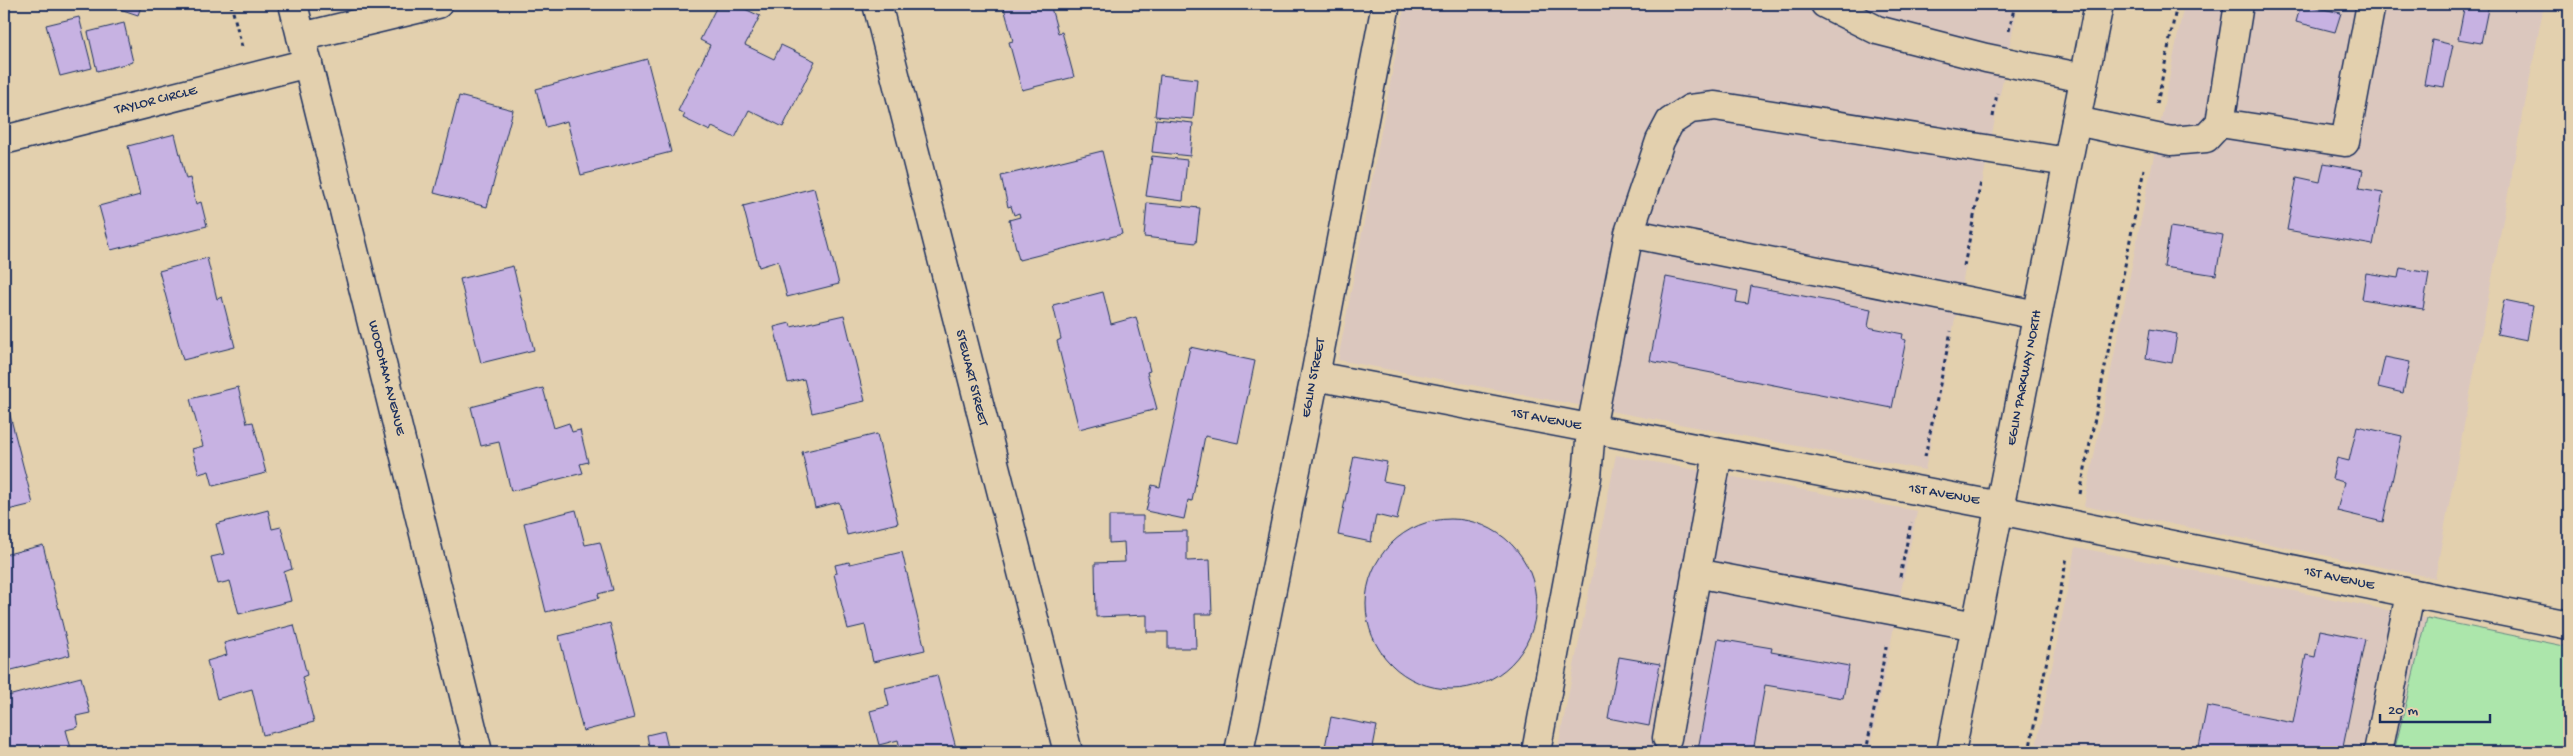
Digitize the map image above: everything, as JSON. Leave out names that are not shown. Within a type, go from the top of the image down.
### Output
[{"type":"main road","name":"WOODHAM AVENUE","points":[[293,4],[478,752]]},
{"type":"main road","points":[[301,37],[438,4]]},
{"type":"main road","name":"STEWART STREET","points":[[877,4],[1068,752]]},
{"type":"main road","name":"EGLIN STREET","points":[[1239,752],[1315,376],[1386,4]]},
{"type":"main road","points":[[1826,4],[1876,30],[2003,62],[2084,78]]},
{"type":"main road","name":"EGLIN PARKWAY NORTH","points":[[1952,752],[2099,4]]},
{"type":"main road","points":[[2076,121],[2171,141],[2206,138],[2220,123],[2239,4]]},
{"type":"main road","points":[[2220,123],[2345,142],[2371,4]]},
{"type":"main road","name":"TAYLOR CIRCLE","points":[[4,140],[308,63]]},
{"type":"main road","points":[[1536,752],[1587,477],[1592,429],[1629,233],[1660,141],[1670,122],[1690,109],[1715,106],[2068,162]]},
{"type":"main road","points":[[1629,233],[2037,315]]},
{"type":"main road","name":"1ST AVENUE","points":[[1315,376],[2000,506],[2009,512],[2569,625]]},
{"type":"main road","points":[[1667,738],[1718,453]]},
{"type":"main road","points":[[1696,573],[1976,626]]},
{"type":"main road","points":[[2378,752],[2410,594]]},
{"type":"path","points":[[231,4],[250,78]]},
{"type":"path","points":[[1866,752],[1893,610],[1958,300],[2015,4]]},
{"type":"path","points":[[2029,752],[2177,4]]},
{"type":"shaded area","points":[[1405,4],[2018,4],[1925,470],[1338,360]]},
{"type":"shaded area","points":[[2184,4],[2544,4],[2435,578],[2084,506]]},
{"type":"shaded area","points":[[1616,455],[1917,511],[1869,752],[1557,752]]},
{"type":"shaded area","points":[[2076,547],[2427,618],[2394,752],[2035,752]]},
{"type":"green space","points":[[2427,618],[2569,647],[2569,752],[2394,752]]},
{"type":"building","points":[[105,4],[142,4],[138,15]]},
{"type":"building","points":[[718,4],[734,4],[760,16],[745,45],[774,59],[781,45],[815,61],[783,127],[749,110],[735,138],[712,127],[710,131],[683,118],[685,114],[678,111],[710,45],[700,40]]},
{"type":"building","points":[[1003,4],[1050,4],[1058,33],[1062,32],[1074,77],[1022,90],[1009,42],[1013,41]]},
{"type":"building","points":[[2301,4],[2341,13],[2335,32],[2296,22]]},
{"type":"building","points":[[2465,4],[2489,4],[2481,43],[2458,39]]},
{"type":"building","points":[[79,17],[92,68],[60,76],[46,25]]},
{"type":"building","points":[[124,23],[133,62],[97,71],[88,32]]},
{"type":"building","points":[[2432,40],[2453,45],[2444,87],[2424,84]]},
{"type":"building","points":[[647,59],[671,152],[581,175],[567,121],[546,127],[536,89]]},
{"type":"building","points":[[1160,75],[1197,79],[1193,119],[1155,116]]},
{"type":"building","points":[[459,96],[513,110],[487,207],[434,193]]},
{"type":"building","points":[[1156,119],[1193,123],[1190,156],[1152,152]]},
{"type":"building","points":[[175,134],[186,179],[190,178],[196,204],[201,202],[207,226],[111,250],[99,206],[140,195],[128,146]]},
{"type":"building","points":[[1102,151],[1122,234],[1019,260],[1009,220],[1020,217],[1019,213],[1014,215],[1011,206],[1008,207],[1001,176]]},
{"type":"building","points":[[1152,156],[1187,160],[1183,201],[1146,196]]},
{"type":"building","points":[[2324,163],[2363,170],[2359,189],[2383,193],[2373,245],[2287,230],[2297,177],[2320,182]]},
{"type":"building","points":[[814,188],[839,284],[787,297],[778,261],[759,267],[743,206]]},
{"type":"building","points":[[1147,203],[1200,208],[1196,243],[1144,237]]},
{"type":"building","points":[[2170,227],[2223,235],[2216,275],[2164,267]]},
{"type":"building","points":[[207,258],[217,299],[222,297],[235,347],[183,360],[159,271]]},
{"type":"building","points":[[513,266],[534,350],[481,363],[460,279]]},
{"type":"building","points":[[2400,268],[2429,273],[2423,309],[2362,299],[2366,273],[2398,278]]},
{"type":"building","points":[[1666,277],[1738,291],[1736,302],[1748,304],[1751,286],[1871,309],[1868,327],[1903,334],[1902,339],[1906,340],[1892,408],[1650,361]]},
{"type":"building","points":[[1103,292],[1111,324],[1136,317],[1150,371],[1147,372],[1157,409],[1079,429],[1057,341],[1061,339],[1053,305]]},
{"type":"building","points":[[2504,300],[2533,306],[2527,340],[2497,334]]},
{"type":"building","points":[[844,315],[865,401],[812,413],[804,379],[788,383],[774,327],[790,323],[791,327]]},
{"type":"building","points":[[2150,329],[2177,334],[2172,363],[2146,358]]},
{"type":"building","points":[[1190,347],[1255,361],[1238,443],[1205,436],[1192,501],[1188,500],[1184,519],[1146,511],[1152,485],[1160,487]]},
{"type":"building","points":[[2385,357],[2410,362],[2403,393],[2378,387]]},
{"type":"building","points":[[238,387],[247,423],[253,422],[266,473],[213,486],[209,471],[199,474],[192,449],[203,446],[190,399]]},
{"type":"building","points":[[543,388],[554,428],[569,423],[572,432],[580,430],[588,462],[580,464],[583,473],[511,491],[499,442],[481,446],[471,407]]},
{"type":"building","points":[[4,397],[33,504],[4,511]]},
{"type":"building","points":[[2357,426],[2402,436],[2383,522],[2337,511],[2344,482],[2332,479],[2337,458],[2349,461]]},
{"type":"building","points":[[877,434],[898,523],[847,535],[839,502],[815,508],[802,452]]},
{"type":"building","points":[[1354,456],[1387,462],[1383,481],[1404,485],[1397,520],[1376,515],[1371,542],[1338,535]]},
{"type":"building","points":[[268,510],[272,529],[281,527],[292,569],[284,572],[291,601],[239,614],[230,581],[218,584],[211,557],[224,554],[216,524]]},
{"type":"building","points":[[576,510],[585,545],[600,542],[613,590],[598,594],[599,598],[546,612],[524,523]]},
{"type":"building","points":[[1109,516],[1143,516],[1143,532],[1187,531],[1187,561],[1210,560],[1212,614],[1195,614],[1196,648],[1168,648],[1168,632],[1147,632],[1147,615],[1096,617],[1095,563],[1125,562],[1124,542],[1109,543]]},
{"type":"building","points":[[1443,519],[1459,519],[1484,525],[1505,538],[1517,550],[1530,571],[1536,604],[1530,637],[1517,658],[1505,670],[1484,683],[1459,689],[1443,689],[1418,683],[1397,670],[1385,658],[1372,637],[1366,612],[1366,596],[1372,571],[1385,550],[1397,538],[1418,525]]},
{"type":"building","points":[[43,545],[70,655],[4,672],[4,555]]},
{"type":"building","points":[[902,552],[925,650],[873,662],[865,625],[848,629],[834,574],[837,573],[835,565],[849,562],[850,564]]},
{"type":"building","points":[[610,623],[634,718],[583,731],[559,636]]},
{"type":"building","points":[[294,625],[307,675],[302,677],[314,722],[263,735],[252,689],[217,699],[207,661],[227,655],[224,643]]},
{"type":"building","points":[[2320,630],[2365,639],[2342,752],[2198,752],[2207,706],[2293,723],[2306,655],[2315,657]]},
{"type":"building","points":[[1718,639],[1772,648],[1771,652],[1849,666],[1843,698],[1765,685],[1753,752],[1700,752],[1698,750]]},
{"type":"building","points":[[1619,657],[1660,664],[1649,726],[1608,718]]},
{"type":"building","points":[[937,675],[957,752],[901,752],[898,740],[879,745],[870,711],[889,706],[885,688]]},
{"type":"building","points":[[81,677],[90,713],[76,716],[78,727],[66,730],[72,752],[4,752],[4,697]]},
{"type":"building","points":[[1331,717],[1377,726],[1372,752],[1324,752]]},
{"type":"building","points":[[664,731],[668,748],[650,752],[647,735]]},
{"type":"building","points":[[325,747],[326,752],[302,752],[319,748]]}]
